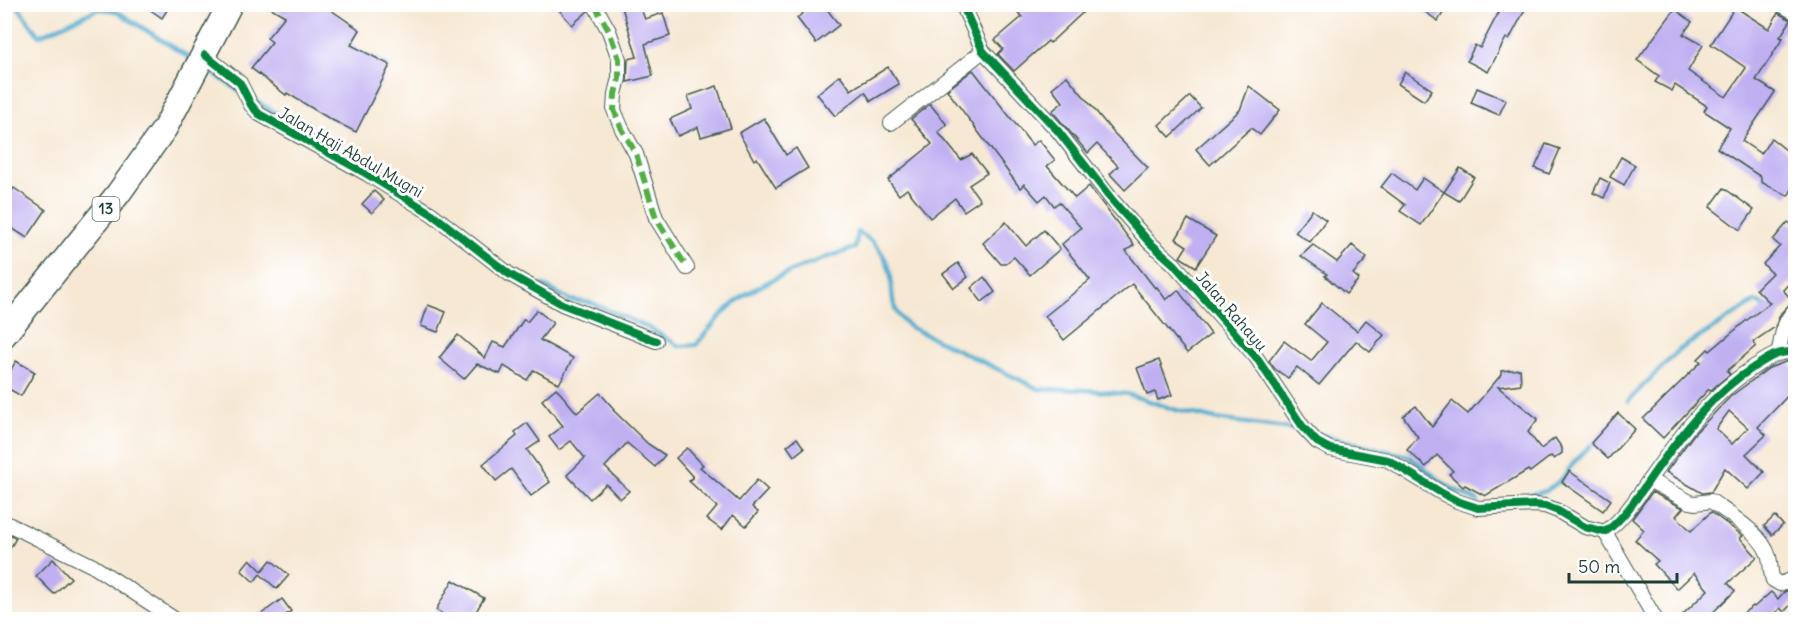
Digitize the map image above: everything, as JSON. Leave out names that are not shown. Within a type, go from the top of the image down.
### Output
[{"type":"highway","name":"13","points":[[4,335],[118,194],[165,128],[231,4]]},
{"type":"street","points":[[594,4],[609,31],[619,59],[615,110],[622,129],[636,154],[656,218],[687,268]]},
{"type":"street","name":"Jalan Rahayu","points":[[962,4],[983,51],[1058,131],[1113,201],[1149,242],[1174,264],[1256,357],[1306,431],[1330,449],[1389,460],[1457,501],[1478,508],[1545,506],[1585,527],[1605,532]]},
{"type":"street","points":[[1780,4],[1796,13]]},
{"type":"street","points":[[891,123],[983,51]]},
{"type":"street","name":"Jalan Haji Abdul Mugni","points":[[201,62],[243,86],[251,105],[259,114],[368,174],[432,214],[509,274],[562,304],[656,341]]},
{"type":"street","points":[[1779,351],[1785,324],[1796,309]]},
{"type":"street","points":[[1656,620],[1605,532],[1621,518],[1692,421],[1716,396],[1743,374],[1779,351],[1796,352]]},
{"type":"street","points":[[1649,480],[1690,502],[1711,501],[1747,527],[1765,548],[1769,555],[1773,580],[1780,584],[1796,578]]},
{"type":"street","points":[[4,522],[93,566],[176,620]]},
{"type":"building","points":[[142,4],[171,4],[162,18]]},
{"type":"building","points":[[264,4],[322,4],[360,30],[351,45],[390,65],[356,132],[287,93],[286,95],[251,68],[272,42],[267,38],[285,16]]},
{"type":"building","points":[[554,4],[585,4],[588,11],[572,25]]},
{"type":"building","points":[[621,4],[639,4],[645,19],[663,13],[670,36],[645,44],[653,76],[627,82],[628,59],[637,57]]},
{"type":"building","points":[[814,4],[823,4],[839,25],[816,43],[797,18]]},
{"type":"building","points":[[1010,4],[1092,4],[1050,43],[1048,41],[1014,71],[998,54],[1003,49],[995,40],[1022,17]]},
{"type":"building","points":[[1414,4],[1449,4],[1438,21]]},
{"type":"building","points":[[1503,4],[1528,4],[1509,40],[1506,38],[1488,72],[1467,61],[1475,45],[1480,48]]},
{"type":"building","points":[[1735,7],[1769,29],[1778,13],[1791,20],[1780,37],[1783,38],[1756,80],[1775,92],[1742,141],[1761,154],[1771,138],[1796,158],[1796,182],[1788,196],[1761,182],[1761,177],[1717,148],[1730,128],[1704,111],[1707,106],[1675,85],[1672,91],[1655,82],[1659,76],[1637,60],[1675,9],[1692,22],[1683,34],[1703,45],[1688,71],[1726,97],[1746,68],[1711,44]]},
{"type":"building","points":[[888,67],[899,84],[871,101],[865,92],[835,116],[817,94],[840,75],[851,90]]},
{"type":"building","points":[[973,70],[1032,145],[1039,140],[1055,160],[1047,166],[1075,198],[1089,186],[1134,245],[1126,251],[1155,288],[1157,287],[1166,300],[1178,290],[1211,334],[1187,353],[1132,284],[1064,340],[1045,316],[1090,280],[1062,244],[1081,228],[1059,202],[1054,206],[1046,195],[1039,201],[1024,184],[1020,188],[947,90]]},
{"type":"building","points":[[1405,72],[1432,90],[1424,101],[1398,84]]},
{"type":"building","points":[[1067,76],[1112,131],[1148,168],[1125,190],[1110,174],[1118,166],[1097,144],[1088,153],[1052,111],[1063,102],[1052,88]]},
{"type":"building","points":[[717,86],[731,128],[701,137],[698,127],[678,136],[670,119],[692,109],[688,96]]},
{"type":"building","points":[[1249,86],[1280,110],[1260,135],[1251,128],[1210,165],[1196,149],[1240,110]]},
{"type":"building","points":[[1477,88],[1506,100],[1499,115],[1471,103]]},
{"type":"building","points":[[1190,96],[1201,108],[1170,137],[1159,125]]},
{"type":"building","points":[[930,104],[947,125],[938,132],[961,160],[972,154],[987,173],[969,185],[980,200],[964,211],[955,198],[930,218],[907,189],[899,195],[888,180],[932,144],[911,119]]},
{"type":"building","points":[[764,118],[786,155],[796,148],[808,168],[776,188],[757,158],[754,160],[739,133]]},
{"type":"building","points":[[1546,144],[1560,149],[1549,174],[1535,168]]},
{"type":"building","points":[[1621,157],[1635,165],[1624,185],[1610,177]]},
{"type":"building","points":[[1460,168],[1474,177],[1459,201],[1444,192]]},
{"type":"building","points":[[1392,173],[1415,190],[1423,178],[1444,192],[1421,225],[1400,211],[1405,205],[1381,187]]},
{"type":"building","points":[[1600,178],[1610,183],[1604,198],[1593,193]]},
{"type":"building","points":[[14,188],[46,210],[27,238],[4,223],[4,202]]},
{"type":"building","points":[[1724,188],[1754,210],[1740,230],[1710,207]]},
{"type":"building","points":[[374,191],[384,200],[372,213],[362,204]]},
{"type":"building","points":[[1312,210],[1326,220],[1310,242],[1295,232]]},
{"type":"building","points":[[1188,219],[1216,236],[1196,267],[1180,257],[1187,246],[1176,239]]},
{"type":"building","points":[[1006,222],[1026,246],[1044,230],[1060,249],[1030,275],[1014,257],[1005,264],[1001,264],[983,243]]},
{"type":"building","points":[[1788,222],[1796,228],[1796,258],[1791,263],[1796,267],[1796,276],[1783,290],[1793,301],[1781,313],[1775,327],[1753,342],[1756,346],[1727,371],[1730,374],[1711,390],[1709,389],[1663,438],[1643,419],[1701,362],[1698,359],[1708,349],[1710,351],[1770,303],[1756,289],[1772,273],[1763,264],[1780,246],[1773,240]]},
{"type":"building","points":[[1313,245],[1337,262],[1352,245],[1367,258],[1353,274],[1359,279],[1346,294],[1325,276],[1327,274],[1301,256]]},
{"type":"building","points":[[958,263],[968,277],[954,288],[943,274]]},
{"type":"building","points":[[984,277],[995,292],[982,302],[971,288]]},
{"type":"building","points":[[1322,303],[1357,331],[1366,320],[1384,335],[1370,352],[1356,341],[1319,385],[1297,367],[1288,378],[1275,369],[1269,361],[1284,341],[1311,361],[1327,342],[1305,324]]},
{"type":"building","points":[[428,305],[446,312],[438,332],[421,326]]},
{"type":"building","points":[[537,310],[553,323],[540,340],[573,358],[559,384],[534,370],[527,380],[504,366],[500,374],[477,364],[464,379],[439,358],[458,335],[485,358],[493,342],[505,347],[524,319],[527,322]]},
{"type":"building","points":[[1159,360],[1172,395],[1158,400],[1155,392],[1147,395],[1137,368]]},
{"type":"building","points":[[16,361],[35,372],[21,396],[4,386]]},
{"type":"building","points":[[1788,361],[1796,371],[1796,387],[1758,427],[1766,435],[1746,454],[1764,472],[1748,489],[1725,468],[1711,492],[1702,493],[1666,472],[1694,434],[1731,396],[1769,368]],"holes":[[[1729,411],[1748,428],[1732,444],[1716,429]]]},
{"type":"building","points":[[1520,369],[1521,384],[1498,387],[1538,419],[1528,432],[1541,449],[1555,438],[1562,448],[1562,453],[1554,459],[1551,456],[1530,472],[1528,470],[1485,496],[1465,485],[1463,487],[1449,474],[1453,471],[1437,455],[1426,467],[1407,450],[1418,437],[1403,416],[1416,406],[1432,427],[1452,401],[1468,414],[1501,375],[1501,371]]},
{"type":"building","points":[[556,388],[577,413],[600,393],[613,410],[648,444],[665,455],[655,467],[627,443],[605,467],[629,491],[620,499],[606,484],[590,499],[567,475],[585,458],[571,441],[559,450],[549,437],[563,426],[542,400]]},
{"type":"building","points":[[1618,413],[1635,429],[1608,459],[1591,443]]},
{"type":"building","points":[[527,423],[540,441],[527,450],[550,482],[531,496],[511,469],[496,481],[483,464],[517,436],[515,432]]},
{"type":"building","points":[[797,438],[804,448],[794,456],[787,446]]},
{"type":"building","points":[[687,448],[703,465],[700,467],[739,501],[757,480],[768,490],[752,507],[758,512],[746,526],[733,515],[722,530],[707,519],[717,507],[689,481],[693,477],[676,458]]},
{"type":"building","points":[[1569,471],[1611,500],[1603,511],[1562,482]]},
{"type":"building","points":[[1652,492],[1683,508],[1676,516],[1691,531],[1711,512],[1743,536],[1740,538],[1757,557],[1728,583],[1735,591],[1705,620],[1677,620],[1708,590],[1694,573],[1677,589],[1654,564],[1658,561],[1635,540],[1644,530],[1632,519]]},
{"type":"building","points":[[1775,516],[1783,525],[1772,535],[1764,526]]},
{"type":"building","points":[[4,532],[16,538],[4,559]]},
{"type":"building","points":[[53,559],[71,578],[54,594],[36,576]]},
{"type":"building","points":[[250,559],[262,571],[271,560],[289,575],[277,589],[260,574],[254,582],[241,570]]},
{"type":"building","points":[[453,580],[484,598],[471,620],[452,620],[436,610]]},
{"type":"building","points":[[1796,588],[1796,599],[1784,612],[1780,608],[1770,620],[1734,620],[1771,592],[1778,599],[1784,592]]},
{"type":"building","points":[[282,599],[291,611],[279,620],[253,620]]},
{"type":"waterway","points":[[16,4],[39,36],[98,9],[111,10],[193,60]]},
{"type":"waterway","points":[[205,68],[238,90]]},
{"type":"waterway","points":[[253,99],[309,134]]},
{"type":"waterway","points":[[319,140],[381,171],[437,207],[461,229]]},
{"type":"waterway","points":[[542,285],[570,300],[592,303],[649,328],[679,346],[696,345],[720,316],[737,301],[778,277],[855,248],[858,232],[870,240],[884,256],[891,277],[896,310],[910,327],[1039,389],[1127,394],[1176,410],[1216,419],[1300,430]]},
{"type":"waterway","points":[[1628,401],[1679,350],[1756,301],[1770,310]]},
{"type":"waterway","points":[[1786,327],[1796,332]]},
{"type":"waterway","points":[[1314,433],[1408,456],[1449,487],[1478,501]]},
{"type":"waterway","points":[[1504,501],[1546,491],[1561,480],[1590,446]]},
{"type":"marked path","points":[[594,4],[609,31],[619,59],[619,78],[614,110],[636,154],[656,218],[687,268]]},
{"type":"cycle path","points":[[962,4],[983,51],[1058,131],[1113,201],[1149,242],[1174,264],[1256,357],[1303,427],[1317,442],[1330,449],[1388,460],[1440,492],[1478,508],[1545,506],[1585,527],[1605,532],[1626,512],[1676,443],[1725,389],[1769,358],[1778,354],[1796,352]]},
{"type":"cycle path","points":[[205,55],[240,83],[251,105],[259,114],[367,174],[432,214],[509,274],[562,304],[656,341]]}]
